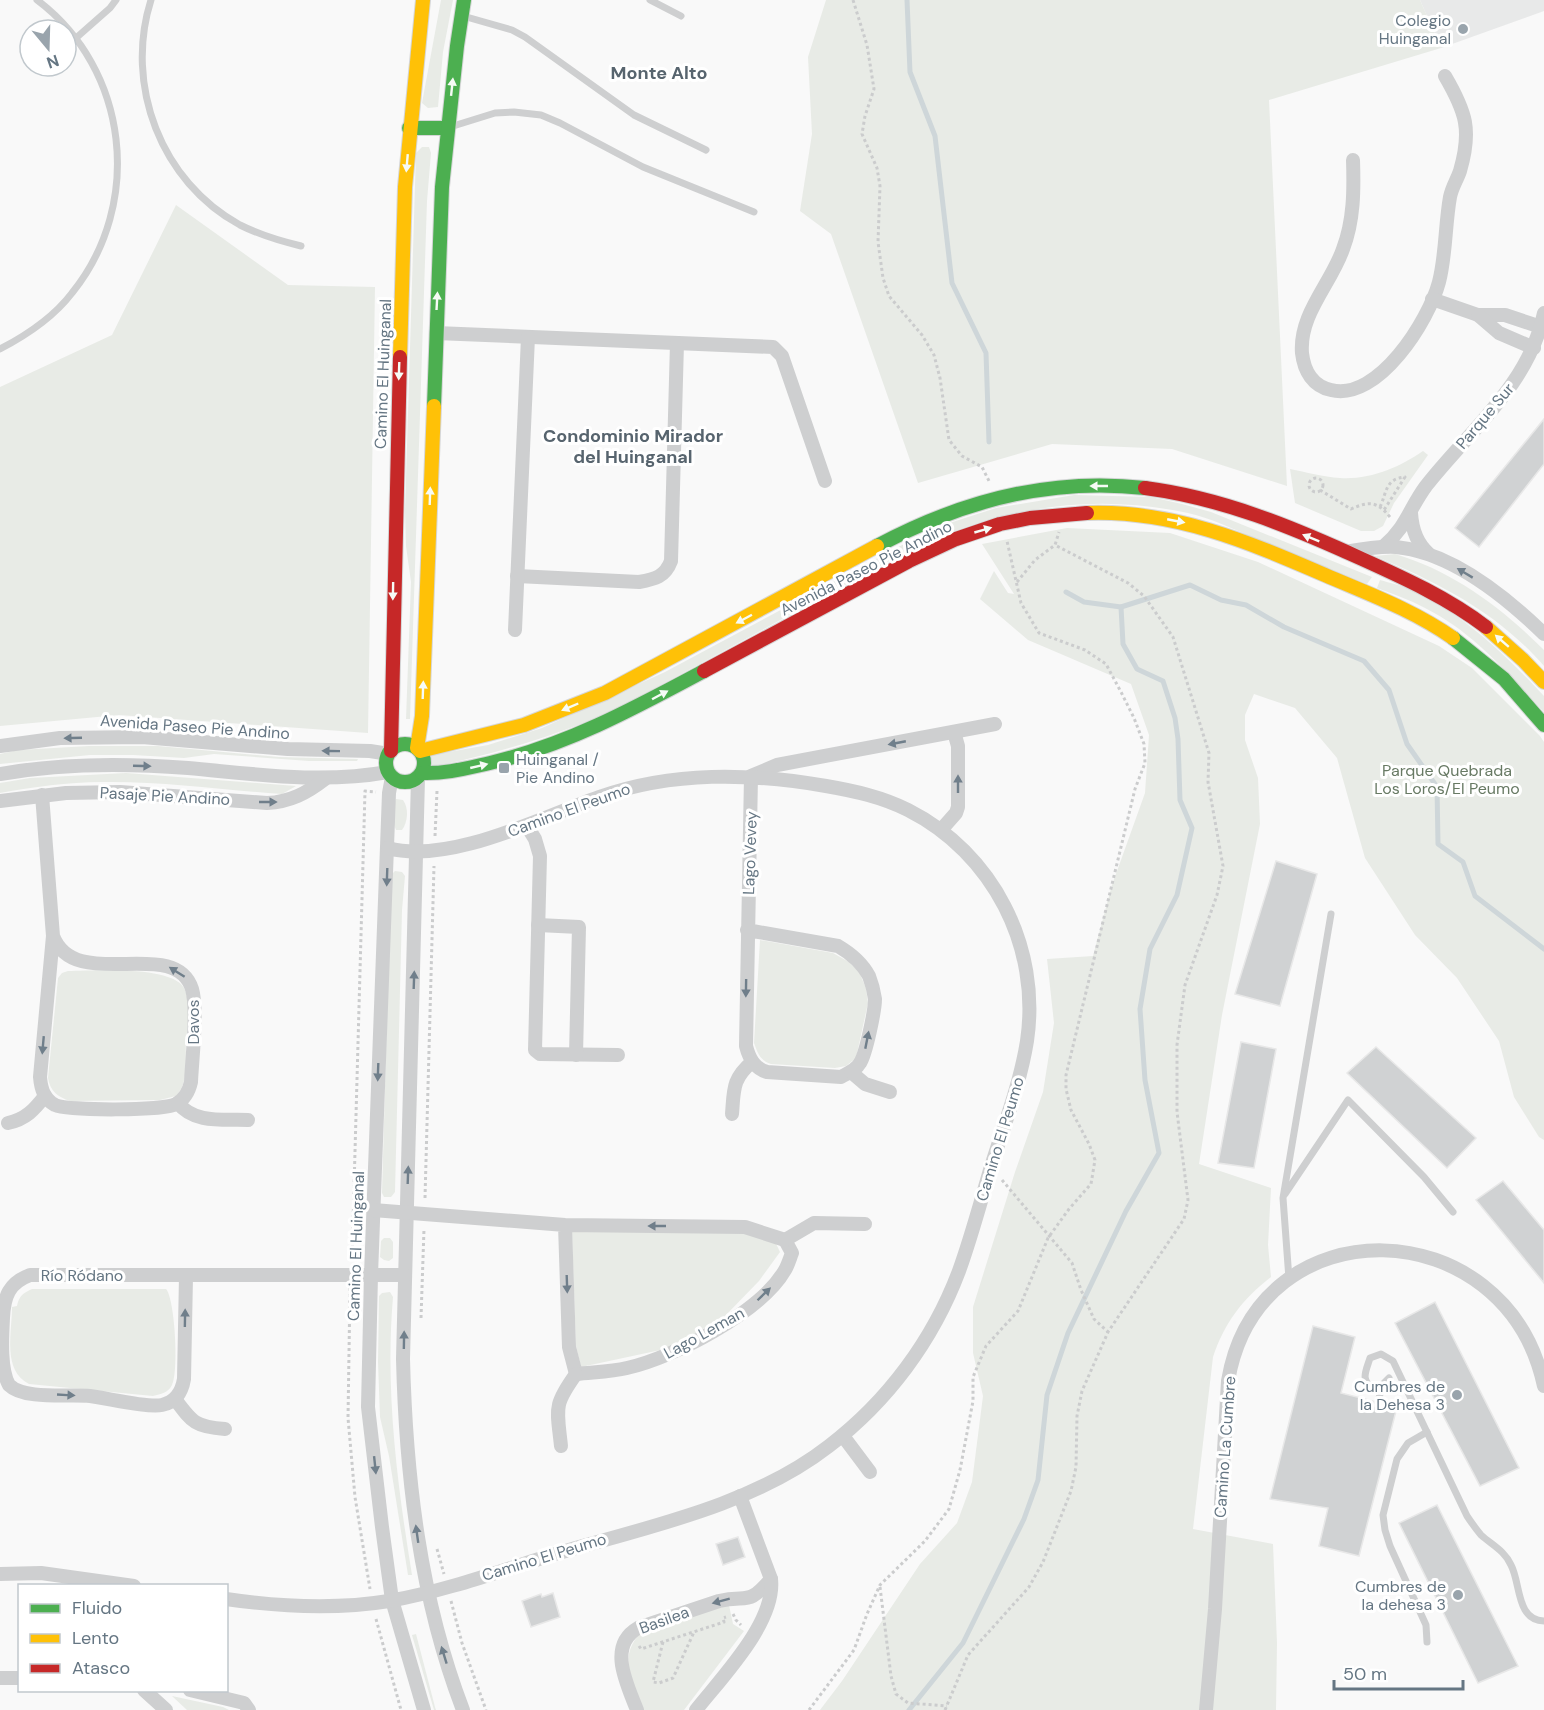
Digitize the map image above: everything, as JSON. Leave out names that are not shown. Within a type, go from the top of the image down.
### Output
[{"type":"street","name":"Camino El Huinganal","points":[[390,752],[405,187],[423,0]]},
{"type":"street","points":[[463,1710],[444,1656],[418,1542],[405,1430],[403,1359],[420,776],[425,765],[419,750],[442,187],[464,0]]},
{"type":"street","points":[[1353,159],[1353,206],[1348,234],[1337,265],[1311,311],[1303,334],[1302,356],[1312,379],[1318,385],[1335,391],[1353,390],[1367,383],[1386,368],[1419,325],[1440,278],[1449,201],[1462,162],[1466,131],[1463,110],[1445,76]]},
{"type":"street","points":[[410,128],[448,128]]},
{"type":"street","points":[[1432,299],[1478,315],[1505,315],[1543,320]]},
{"type":"street","points":[[1478,315],[1499,333],[1534,348]]},
{"type":"street","name":"Parque Sur","points":[[1384,546],[1400,530],[1427,485],[1513,384],[1534,348],[1543,320]]},
{"type":"street","points":[[436,333],[773,347],[782,356],[825,481]]},
{"type":"street","points":[[515,630],[528,337]]},
{"type":"street","points":[[517,576],[639,582],[652,580],[667,572],[671,561],[677,343]]},
{"type":"street","name":"Avenida Paseo Pie Andino","points":[[419,750],[524,725],[604,693],[900,534],[950,513],[996,497],[1063,487],[1126,486],[1219,502],[1346,552],[1421,586],[1463,610],[1502,640],[1544,682]]},
{"type":"street","points":[[1412,512],[1416,537],[1424,550],[1484,585],[1509,603],[1544,634]]},
{"type":"street","name":"Avenida Paseo Pie Andino","points":[[420,776],[491,763],[550,746],[621,716],[894,569],[972,533],[1027,519],[1078,513],[1136,515],[1179,521],[1207,528],[1395,605],[1447,633],[1482,660],[1518,695],[1544,725]]},
{"type":"street","points":[[1346,552],[1384,546],[1431,555]]},
{"type":"street","name":"Camino El Peumo","points":[[751,777],[777,765],[995,724]]},
{"type":"street","points":[[941,830],[956,813],[958,807],[958,746],[954,732]]},
{"type":"street","name":"Avenida Paseo Pie Andino","points":[[0,746],[60,738],[142,737],[288,749],[390,752]]},
{"type":"street","points":[[390,775],[386,763],[390,752],[407,744],[419,750]]},
{"type":"street","points":[[0,774],[78,766],[122,765],[325,779],[390,775],[405,783],[420,776]]},
{"type":"street","name":"Camino El Huinganal","points":[[390,775],[370,1275],[368,1407],[392,1600],[424,1710]]},
{"type":"street","name":"Camino El Peumo","points":[[228,1599],[313,1607],[372,1603],[447,1587],[684,1516],[740,1496],[796,1468],[843,1436],[891,1388],[908,1366],[937,1319],[963,1260],[1018,1078],[1027,1040],[1030,1002],[1027,965],[1017,931],[996,891],[971,857],[941,830],[911,811],[873,796],[810,783],[751,777],[697,777],[642,785],[595,798],[527,826],[477,842],[418,852],[388,848]]},
{"type":"street","name":"Lago Vevey","points":[[751,777],[746,1046],[752,1062]]},
{"type":"street","name":"Pasaje Pie Andino","points":[[0,801],[42,795],[120,792],[267,803],[300,796],[325,779]]},
{"type":"street","points":[[42,795],[52,936],[40,1077],[45,1096],[56,1105],[70,1108],[161,1108],[178,1103],[182,1109],[194,1116],[248,1120]]},
{"type":"street","points":[[527,826],[535,839],[540,856],[535,1050],[540,1054],[618,1055]]},
{"type":"street","points":[[538,926],[579,927],[576,1055]]},
{"type":"street","points":[[732,1114],[735,1081],[752,1062],[759,1070],[767,1072],[841,1077],[851,1072],[859,1065],[864,1054],[874,999],[868,975],[850,954],[838,946],[747,930]]},
{"type":"street","points":[[52,936],[64,955],[78,962]]},
{"type":"street","points":[[48,986],[62,968],[78,962]]},
{"type":"street","name":"Davos","points":[[78,962],[167,966],[176,970],[188,981],[194,1000],[192,1082],[189,1090],[178,1103]]},
{"type":"street","points":[[851,1072],[865,1084],[890,1092]]},
{"type":"street","points":[[8,1123],[32,1113],[45,1096]]},
{"type":"street","points":[[373,1210],[565,1225],[745,1227],[785,1240],[814,1223],[865,1224]]},
{"type":"street","points":[[561,1446],[558,1403],[576,1374],[569,1347],[565,1225]]},
{"type":"street","name":"Lago Leman","points":[[576,1374],[627,1368],[672,1354],[729,1322],[753,1305],[776,1283],[786,1269],[792,1253],[785,1240]]},
{"type":"street","name":"Camino La Cumbre","points":[[1206,1710],[1231,1366],[1242,1333],[1264,1302],[1289,1280],[1328,1260],[1361,1251],[1399,1250],[1418,1253],[1448,1263],[1482,1283],[1512,1314],[1532,1347],[1544,1386]]},
{"type":"street","name":"Río Ródano","points":[[175,1399],[162,1405],[155,1405],[90,1396],[28,1394],[5,1388],[1,1359],[4,1304],[9,1289],[21,1278],[39,1275],[405,1275]]},
{"type":"street","points":[[186,1276],[184,1379],[180,1393],[175,1399],[197,1425],[225,1429]]},
{"type":"street","points":[[843,1436],[870,1472]]},
{"type":"street","points":[[696,1710],[756,1632],[771,1601],[771,1579],[740,1496]]},
{"type":"street","points":[[0,1574],[41,1573],[120,1584]]},
{"type":"street","name":"Basilea","points":[[637,1710],[621,1660],[623,1644],[629,1634],[638,1628],[730,1598],[744,1599],[754,1596],[771,1579]]},
{"type":"street","points":[[0,1678],[18,1678]]},
{"type":"street","points":[[146,1692],[166,1710]]},
{"type":"street","points":[[198,1692],[244,1703],[249,1710]]},
{"type":"lane","points":[[37,0],[58,18]]},
{"type":"lane","points":[[78,36],[116,0]]},
{"type":"lane","points":[[152,0],[142,44],[143,76],[148,108],[164,148],[189,184],[221,213],[259,234],[301,246]]},
{"type":"lane","points":[[650,0],[681,16]]},
{"type":"lane","points":[[461,15],[512,30],[525,37],[634,115],[706,150]]},
{"type":"lane","points":[[0,349],[38,326],[71,294],[97,256],[113,212],[119,166],[114,121],[100,77],[78,41]]},
{"type":"lane","points":[[448,128],[495,112],[541,115],[643,167],[754,212]]},
{"type":"lane","points":[[1289,1280],[1283,1198],[1332,914]]},
{"type":"lane","points":[[1283,1198],[1348,1100],[1424,1177],[1453,1212]]},
{"type":"lane","points":[[1389,1378],[1378,1388],[1373,1389],[1366,1384],[1364,1377],[1370,1358],[1381,1353],[1393,1361],[1473,1524],[1481,1535],[1498,1548],[1510,1562],[1525,1612],[1531,1618],[1544,1621]]},
{"type":"lane","points":[[1378,1388],[1380,1394],[1378,1402]]},
{"type":"lane","points":[[1427,1432],[1408,1443],[1397,1459],[1383,1515],[1384,1530],[1390,1546],[1426,1625],[1427,1642]]},
{"type":"path","points":[[853,0],[867,45],[874,89],[862,134],[876,168],[880,186],[878,242],[883,278],[889,296],[922,335],[934,355],[940,378],[949,440],[962,456],[982,467],[996,497]]},
{"type":"path","points":[[1405,477],[1382,508],[1384,491],[1398,478],[1405,477]]},
{"type":"path","points":[[1320,490],[1323,484],[1321,480],[1312,478],[1308,484],[1315,492],[1320,490],[1351,509],[1363,503],[1373,503],[1382,508],[1391,518]]},
{"type":"path","points":[[1017,582],[1035,560],[1055,545],[1059,532]]},
{"type":"path","points":[[809,1710],[854,1650],[880,1585],[925,1541],[949,1509],[960,1470],[972,1401],[973,1377],[987,1346],[1018,1311],[1048,1238],[1091,1184],[1095,1160],[1071,1110],[1066,1089],[1066,1075],[1135,789],[1144,763],[1144,744],[1134,718],[1106,664],[1085,650],[1039,633],[1021,603],[1007,540]]},
{"type":"path","points":[[880,1585],[891,1677],[896,1694],[908,1703],[946,1708],[968,1655],[1029,1587],[1043,1562],[1071,1491],[1078,1434],[1077,1416],[1082,1391],[1107,1332],[1184,1219],[1188,1200],[1177,1112],[1177,1046],[1185,986],[1217,895],[1223,866],[1209,782],[1209,753],[1173,637],[1144,597],[1128,584],[1055,545]]},
{"type":"path","points":[[365,791],[350,1275],[348,1418],[355,1497],[372,1603],[401,1710]]},
{"type":"path","points":[[421,1320],[437,791]]},
{"type":"path","points":[[991,1167],[1048,1238],[1072,1263],[1094,1319],[1107,1332]]},
{"type":"path","points":[[436,1545],[462,1643],[486,1710]]},
{"type":"path","points":[[730,1598],[736,1620],[744,1627],[756,1632]]},
{"type":"path","points":[[629,1634],[641,1648],[724,1622],[723,1618],[733,1614]]},
{"type":"path","points":[[663,1642],[653,1682],[659,1683],[673,1678],[694,1632]]},
{"type":"shaded area","name":"Colegio Huinganal","points":[[1420,0],[1544,0],[1544,11],[1441,48]]},
{"type":"green space","points":[[441,0],[453,0],[443,52],[438,107],[428,108],[422,103]]},
{"type":"green space","points":[[826,0],[1420,0],[1441,48],[1269,100],[1287,486],[1172,449],[1052,444],[918,483],[831,234],[800,211],[812,134],[808,57]]},
{"type":"green space","points":[[422,147],[429,147],[431,153],[427,201],[410,719],[406,719],[411,582],[406,546],[405,511],[416,153]]},
{"type":"green space","points":[[176,205],[288,285],[375,287],[368,733],[119,715],[0,726],[0,387],[112,335]]},
{"type":"green space","points":[[1423,451],[1428,455],[1394,503],[1383,526],[1374,531],[1361,531],[1295,503],[1290,469],[1321,476],[1362,477],[1395,467]]},
{"type":"green space","points":[[1074,495],[1151,497],[1182,504],[1211,512],[1372,577],[1367,584],[1223,524],[1188,513],[1116,504],[1081,504],[1013,514],[979,523],[911,549],[613,711],[502,750],[432,767],[429,761],[432,755],[488,745],[542,728],[665,672],[934,528],[996,508]]},
{"type":"green space","name":"Parque Quebrada Los Loros/El Peumo","points":[[1067,528],[1170,533],[1258,562],[1439,646],[1472,668],[1540,736],[1544,742],[1544,1140],[1539,1137],[1514,1097],[1499,1041],[1457,978],[1415,935],[1365,858],[1337,758],[1295,708],[1254,694],[1245,715],[1245,740],[1258,778],[1260,824],[1222,1015],[1199,1164],[1271,1188],[1268,1245],[1271,1277],[1251,1294],[1235,1313],[1213,1357],[1193,1529],[1273,1544],[1277,1643],[1276,1710],[820,1710],[920,1564],[957,1523],[972,1482],[983,1396],[973,1353],[973,1307],[1015,1172],[1043,1092],[1054,1023],[1047,959],[1093,956],[1112,885],[1145,793],[1149,735],[1131,684],[1028,640],[980,599],[994,571],[1008,593],[1014,594],[982,544]]},
{"type":"green space","points":[[1395,554],[1437,570],[1494,606],[1544,650],[1544,666],[1507,630],[1466,601],[1422,577],[1375,556]]},
{"type":"green space","points":[[1380,580],[1429,599],[1465,622],[1515,666],[1544,696],[1544,712],[1474,641],[1425,608],[1377,588]]},
{"type":"green space","points":[[89,746],[158,746],[279,757],[358,759],[357,761],[309,761],[214,754],[184,758],[90,755],[0,764],[0,754],[18,750]]},
{"type":"green space","points":[[126,773],[296,786],[282,794],[147,783],[89,782],[0,793],[0,783],[30,778]]},
{"type":"green space","points":[[396,799],[403,800],[407,811],[407,819],[402,830],[396,830],[394,822],[393,810]]},
{"type":"green space","points":[[395,871],[402,872],[405,876],[402,910],[395,1192],[391,1197],[384,1197],[382,1193],[391,875]]},
{"type":"green space","points":[[760,940],[833,953],[849,962],[859,972],[866,988],[868,1003],[856,1058],[846,1066],[835,1068],[771,1064],[760,1056],[754,1043]]},
{"type":"green space","points":[[112,970],[148,973],[176,981],[184,988],[188,1008],[186,1071],[183,1085],[176,1096],[160,1100],[70,1101],[53,1090],[48,1078],[58,978],[62,973]]},
{"type":"green space","points":[[770,1231],[780,1252],[759,1281],[725,1316],[670,1348],[581,1367],[576,1346],[572,1232]]},
{"type":"green space","points":[[384,1238],[390,1238],[393,1242],[393,1258],[389,1261],[380,1257],[381,1241]]},
{"type":"green space","points":[[32,1289],[166,1289],[172,1306],[175,1336],[174,1378],[170,1388],[164,1393],[153,1396],[29,1384],[15,1370],[10,1339],[12,1307],[17,1306],[22,1295]]},
{"type":"green space","points":[[390,1292],[393,1297],[390,1367],[394,1436],[412,1575],[408,1575],[389,1456],[380,1417],[379,1296]]},
{"type":"green space","points":[[729,1605],[733,1624],[744,1631],[684,1710],[643,1710],[631,1678],[628,1659],[630,1649],[643,1630]]},
{"type":"green space","points":[[416,1634],[436,1710],[434,1710],[412,1635]]},
{"type":"green space","points":[[172,1696],[223,1707],[229,1710],[187,1710]]},
{"type":"building","points":[[1544,419],[1544,464],[1479,547],[1455,528]]},
{"type":"building","points":[[1276,861],[1317,874],[1280,1006],[1235,994]]},
{"type":"building","points":[[1241,1042],[1276,1049],[1254,1168],[1218,1163]]},
{"type":"building","points":[[1376,1047],[1476,1138],[1447,1168],[1347,1073]]},
{"type":"building","points":[[1503,1181],[1544,1230],[1544,1283],[1476,1200]]},
{"type":"building","name":"Cumbres de la Dehesa 3","points":[[1435,1302],[1519,1468],[1480,1486],[1395,1323]]},
{"type":"building","points":[[1313,1326],[1355,1337],[1341,1393],[1373,1401],[1377,1408],[1383,1404],[1397,1407],[1359,1556],[1319,1546],[1328,1508],[1270,1499]]},
{"type":"building","name":"Cumbres de la dehesa 3","points":[[1437,1505],[1518,1666],[1478,1683],[1399,1523]]},
{"type":"building","points":[[738,1537],[745,1557],[723,1565],[716,1544]]},
{"type":"building","points":[[553,1593],[560,1617],[531,1627],[522,1601],[541,1594],[542,1597]]},
{"type":"waterway","points":[[907,0],[910,72],[935,136],[952,283],[986,353],[989,442]]},
{"type":"waterway","points":[[1066,592],[1084,602],[1121,607],[1190,585],[1221,600],[1246,605],[1284,627],[1364,661],[1389,690],[1407,744],[1437,787],[1438,844],[1463,862],[1475,896],[1544,949]]},
{"type":"waterway","points":[[909,1710],[963,1643],[1024,1519],[1038,1480],[1047,1395],[1068,1333],[1126,1211],[1159,1153],[1145,1080],[1140,1009],[1150,949],[1177,895],[1192,828],[1180,800],[1175,718],[1163,681],[1137,669],[1123,644],[1121,607]]},
{"type":"traffic: fast","points":[[434,406],[442,187],[464,0]]},
{"type":"traffic: fast","points":[[409,128],[448,128]]},
{"type":"traffic: fast","points":[[877,546],[941,516],[1007,496],[1075,486],[1110,485],[1145,488]]},
{"type":"traffic: fast","points":[[1453,638],[1504,679],[1544,725]]},
{"type":"traffic: fast","points":[[422,773],[448,772],[473,767],[546,746],[626,712],[704,671]]},
{"type":"traffic: fast","points":[[405,744],[412,745],[418,750],[423,756],[424,763],[423,770],[418,776],[412,781],[405,782],[398,781],[392,776],[387,770],[386,763],[387,756],[392,750],[398,745],[405,744]]},
{"type":"traffic: slow","points":[[400,357],[405,187],[423,0]]},
{"type":"traffic: slow","points":[[417,748],[422,716],[434,406]]},
{"type":"traffic: slow","points":[[1087,513],[1119,513],[1150,517],[1209,530],[1296,562],[1391,603],[1453,638]]},
{"type":"traffic: slow","points":[[420,751],[524,725],[605,693],[877,546]]},
{"type":"traffic: slow","points":[[1486,627],[1544,682]]},
{"type":"traffic: jam","points":[[391,751],[400,357]]},
{"type":"traffic: jam","points":[[1145,488],[1229,506],[1309,536],[1426,589],[1486,627]]},
{"type":"traffic: jam","points":[[704,671],[909,561],[956,539],[1000,524],[1030,518],[1087,513]]},
{"type":"place","name":"Colegio Huinganal","points":[[1463,29]]},
{"type":"place","name":"Huinganal / Pie Andino","points":[[504,768]]},
{"type":"place","name":"Cumbres de la Dehesa 3","points":[[1457,1395]]},
{"type":"place","name":"Cumbres de la dehesa 3","points":[[1458,1595]]},
{"type":"district","name":"Monte Alto","points":[[659,73]]},
{"type":"district","name":"Condominio Mirador del Huinganal","points":[[633,446]]}]
